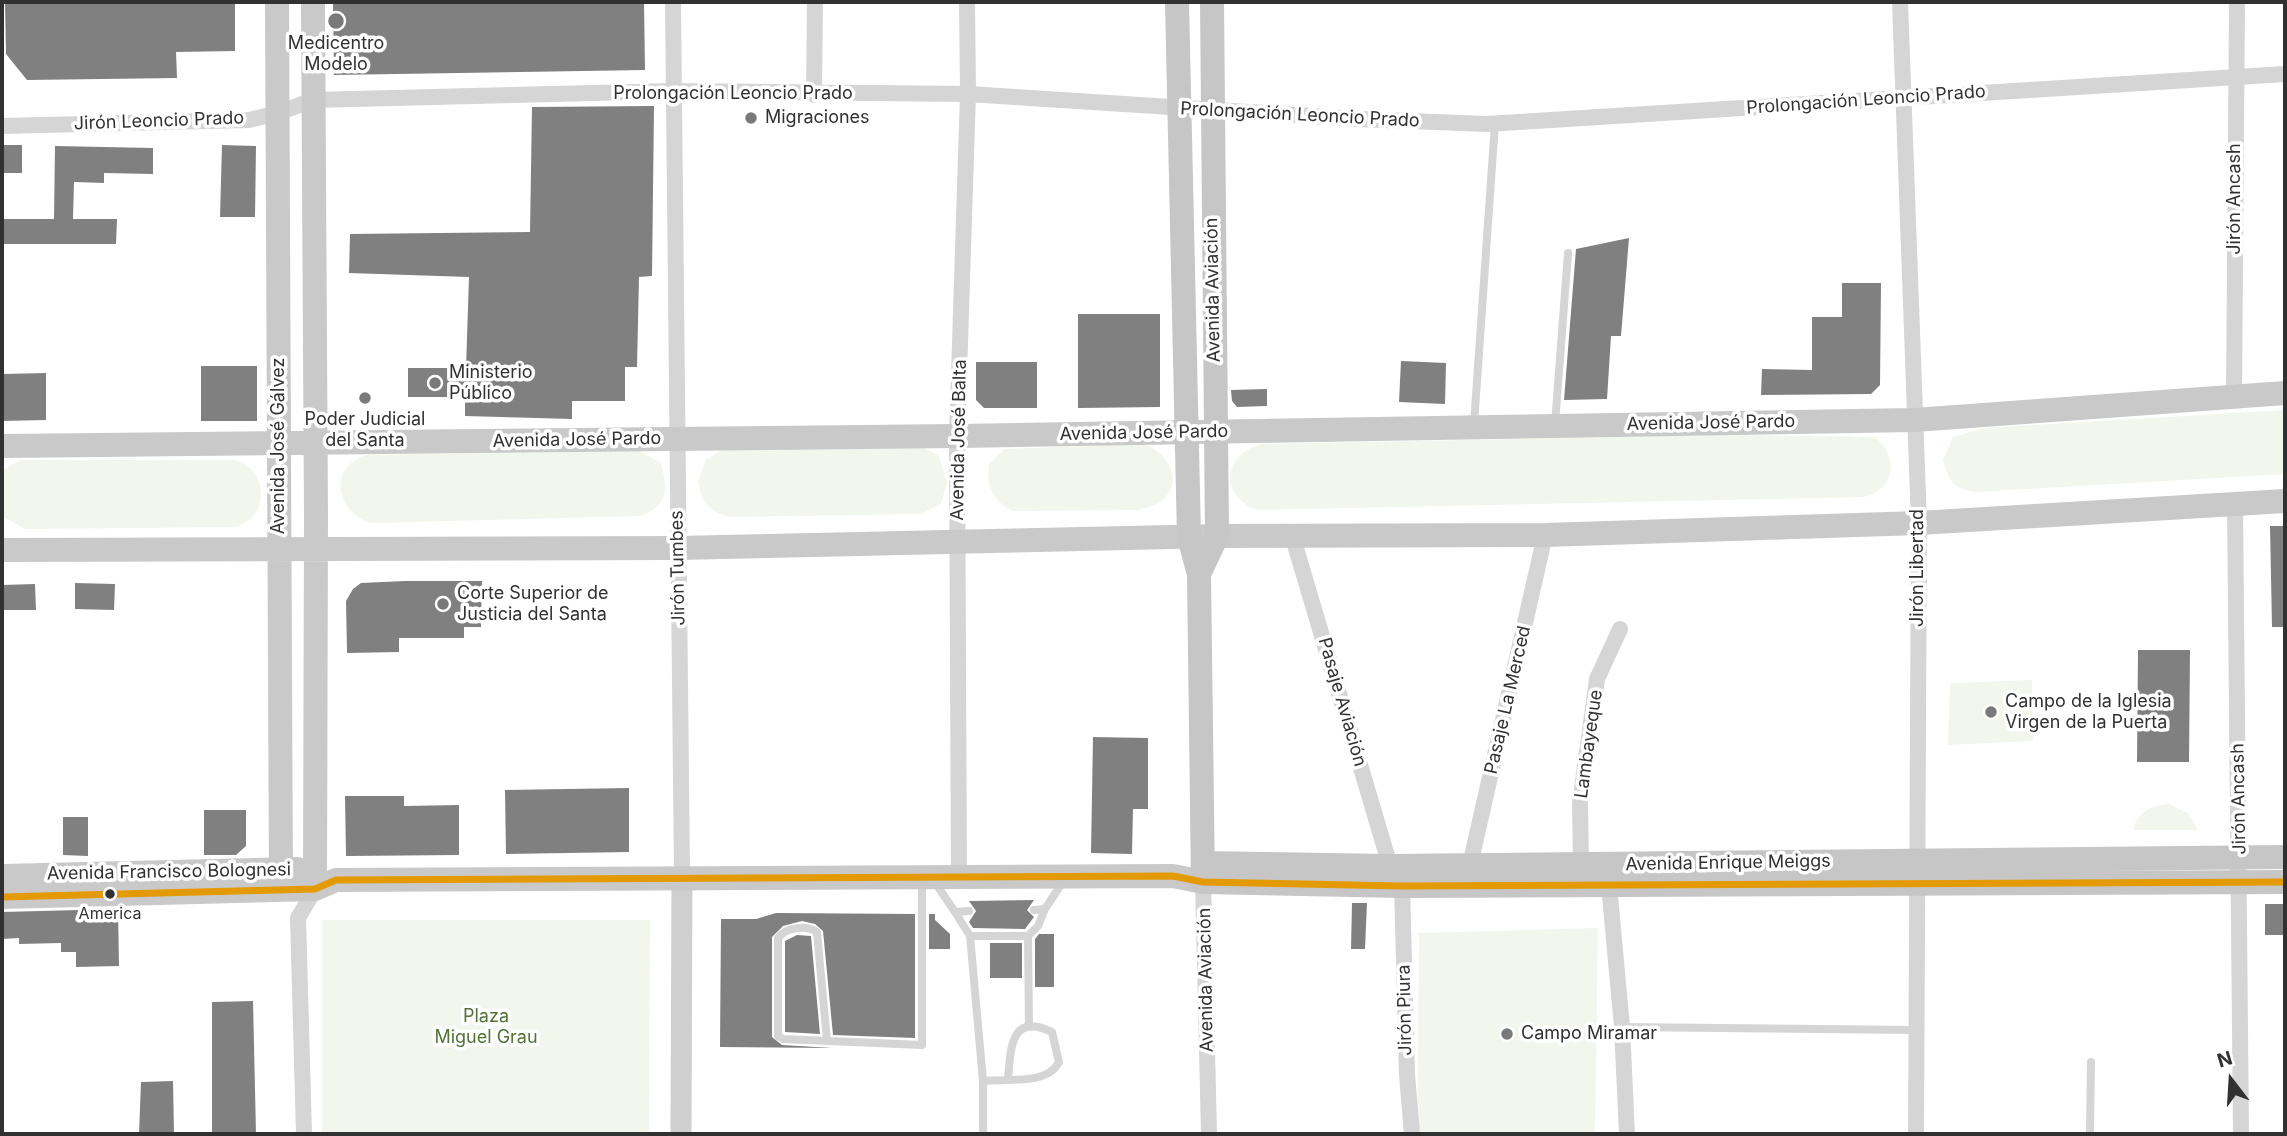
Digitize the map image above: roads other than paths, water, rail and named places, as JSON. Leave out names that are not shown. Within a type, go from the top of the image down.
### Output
[{"type":"highway","name":"Avenida Aviación","points":[[1177,2],[1177,108],[1189,537],[1199,574],[1203,873]]},
{"type":"highway","name":"Avenida Aviación","points":[[1199,574],[1217,536],[1212,2]]},
{"type":"highway","name":"Avenida Enrique Meiggs","points":[[2240,870],[2285,857]]},
{"type":"highway","name":"Avenida Enrique Meiggs","points":[[1396,876],[1470,865],[1581,864],[1917,872],[2240,870],[2285,882]]},
{"type":"highway","name":"Avenida Enrique Meiggs","points":[[1203,873],[1396,876],[1609,885],[1917,872]]},
{"type":"main road","name":"Avenida José Gálvez","points":[[277,2],[281,880]]},
{"type":"main road","name":"Avenida José Gálvez","points":[[313,2],[321,879]]},
{"type":"main road","name":"Avenida José Pardo","points":[[2,446],[1186,433],[1915,420],[2285,393]]},
{"type":"main road","points":[[2,550],[678,548],[1217,536],[1293,538],[1545,535],[1919,523],[2285,501]]},
{"type":"main road","name":"Avenida Enrique Meiggs","points":[[682,877],[1066,878],[1203,873]]},
{"type":"main road","name":"Avenida Francisco Bolognesi","points":[[2,876],[281,880],[682,877]]},
{"type":"main road","name":"Jirón Tumbes","points":[[681,1134],[682,877]]},
{"type":"main road","name":"Avenida Francisco Bolognesi","points":[[2,897],[246,891],[281,880]]},
{"type":"street","name":"Jirón Tumbes","points":[[673,2],[682,877]]},
{"type":"street","points":[[814,94],[815,2]]},
{"type":"street","name":"Avenida José Balta","points":[[959,878],[957,436],[968,94],[967,2]]},
{"type":"street","name":"Jirón Libertad","points":[[1900,2],[1919,523],[1916,1134]]},
{"type":"street","name":"Jirón Ancash","points":[[2234,396],[2237,2]]},
{"type":"street","name":"Prolongación Leoncio Prado","points":[[313,100],[673,91],[968,94],[1358,119],[1495,123],[2285,74]]},
{"type":"street","name":"Jirón Leoncio Prado","points":[[2,125],[249,120],[278,114],[313,100]]},
{"type":"street","name":"Jirón Ancash","points":[[2235,505],[2241,1134]]},
{"type":"street","name":"Pasaje La Merced","points":[[1470,865],[1545,535]]},
{"type":"street","name":"Pasaje Aviación","points":[[1293,538],[1396,876]]},
{"type":"street","name":"Lambayeque","points":[[1581,864],[1580,803],[1597,679],[1620,629]]},
{"type":"street","name":"Avenida Aviación","points":[[1203,873],[1209,1134]]},
{"type":"street","name":"Jirón Piura","points":[[1396,876],[1412,1134]]},
{"type":"street","points":[[298,918],[321,879]]},
{"type":"street","points":[[281,880],[298,918],[303,1134]]},
{"type":"street","points":[[1609,885],[1622,1027],[1627,1134]]},
{"type":"lane","points":[[1474,428],[1495,123]]},
{"type":"lane","points":[[1555,426],[1568,253]]},
{"type":"lane","points":[[970,936],[1028,936],[1038,926],[1045,909],[1066,878]]},
{"type":"lane","points":[[927,879],[955,912],[970,936],[983,1081],[983,1134]]},
{"type":"lane","points":[[827,1041],[817,932],[797,928],[781,933],[776,945],[777,1034],[783,1039],[827,1041],[922,1045],[927,879]]},
{"type":"lane","points":[[1034,910],[1045,909]]},
{"type":"lane","points":[[955,912],[969,911]]},
{"type":"lane","points":[[1028,936],[1029,1026]]},
{"type":"lane","points":[[983,1081],[1041,1077],[1050,1073],[1059,1062],[1055,1035],[1048,1030],[1029,1026],[1018,1031],[1011,1041],[1008,1078]]},
{"type":"lane","points":[[1622,1027],[1917,1030]]},
{"type":"lane","points":[[2090,1134],[2091,1062]]},
{"type":"place","name":"Medicentro Modelo","points":[[336,21]]},
{"type":"place","name":"Migraciones","points":[[751,118]]},
{"type":"place","name":"Ministerio Público","points":[[435,383]]},
{"type":"place","name":"Poder Judicial del Santa","points":[[365,398]]},
{"type":"place","name":"Corte Superior de Justicia del Santa","points":[[443,604]]},
{"type":"place","name":"Campo de la Iglesia Virgen de la Puerta","points":[[1991,712]]},
{"type":"place","name":"America","points":[[110,894]]},
{"type":"place","name":"Campo Miramar","points":[[1507,1034]]},
{"type":"park label","name":"Plaza Miguel Grau","points":[[486,1027]]}]
